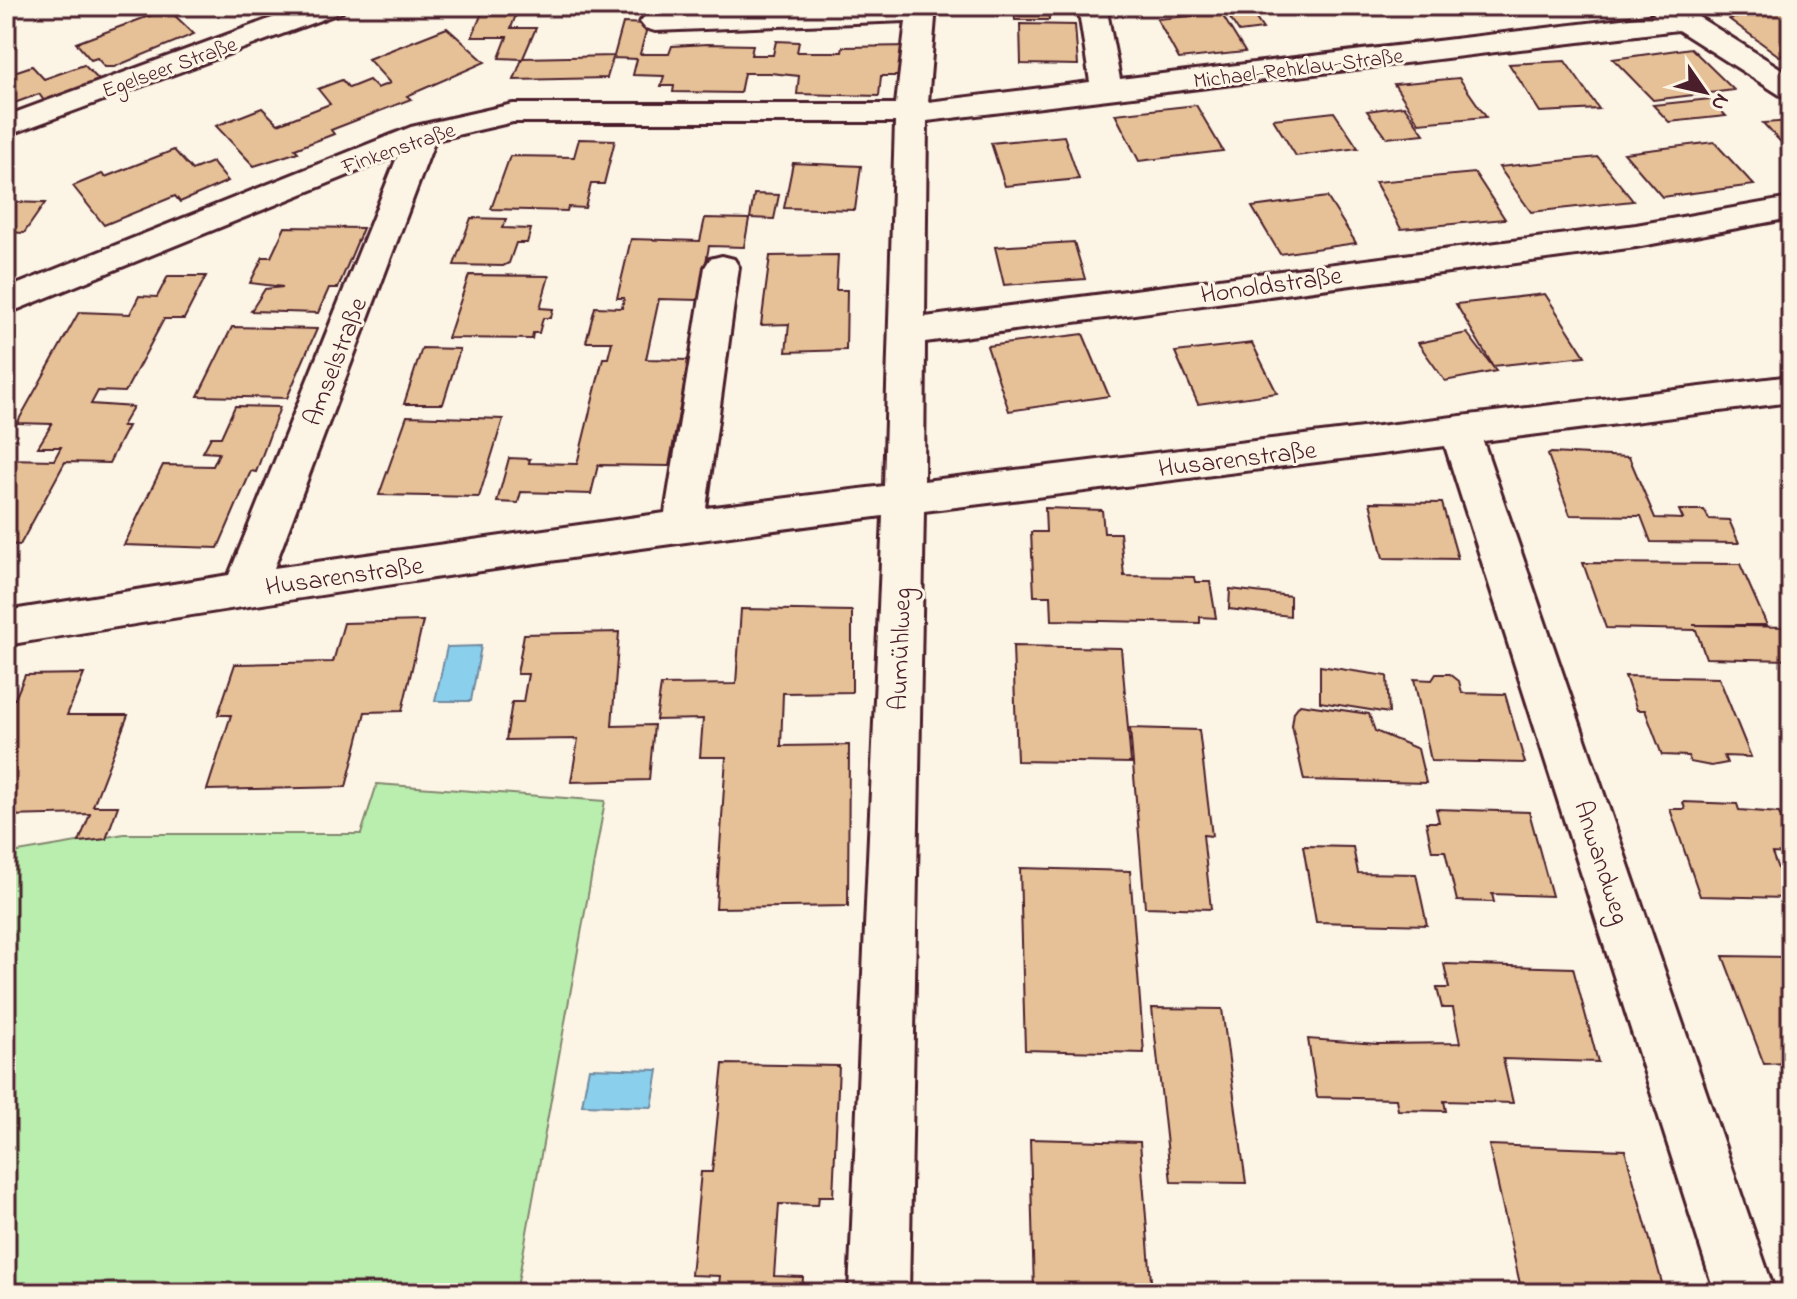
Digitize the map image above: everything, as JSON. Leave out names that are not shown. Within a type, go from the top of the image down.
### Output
[{"type":"street","name":"Egelseer Straße","points":[[6,127],[332,6]]},
{"type":"street","points":[[1092,6],[1107,90]]},
{"type":"street","points":[[655,22],[922,9]]},
{"type":"street","name":"Aumühlweg","points":[[879,1293],[904,498],[911,113],[922,9]]},
{"type":"street","points":[[1673,13],[1791,88]]},
{"type":"street","name":"Michael-Rehklau-Straße","points":[[911,113],[1107,90],[1673,13]]},
{"type":"street","name":"Finkenstraße","points":[[6,302],[422,134],[513,113],[911,113]]},
{"type":"street","name":"Amselstraße","points":[[245,589],[422,134]]},
{"type":"street","name":"Honoldstraße","points":[[907,332],[1636,236],[1791,208]]},
{"type":"street","name":"Honoldstraße","points":[[1636,236],[1791,240]]},
{"type":"street","points":[[683,526],[722,267]]},
{"type":"street","name":"Husarenstraße","points":[[6,628],[245,589],[683,526],[1791,389]]},
{"type":"street","name":"Anwandweg","points":[[1460,431],[1745,1293]]},
{"type":"green space","points":[[377,784],[605,801],[516,1293],[6,1293],[6,854],[124,834],[361,834]]},
{"type":"water","points":[[481,646],[471,701],[435,701],[447,647]]},
{"type":"water","points":[[589,1068],[658,1070],[652,1107],[582,1105]]},
{"type":"building","points":[[650,6],[757,6],[756,9],[684,8],[681,20],[646,20]]},
{"type":"building","points":[[1014,6],[1048,6],[1049,20],[1015,20]]},
{"type":"building","points":[[1222,6],[1247,6],[1263,29],[1239,32]]},
{"type":"building","points":[[1791,6],[1791,53],[1779,56],[1729,19]]},
{"type":"building","points":[[519,7],[511,28],[536,28],[523,58],[614,56],[623,23],[648,24],[640,54],[669,54],[672,46],[707,44],[753,45],[751,55],[773,55],[776,41],[799,42],[797,52],[842,52],[843,47],[911,46],[908,76],[881,76],[879,96],[797,94],[799,76],[770,73],[744,73],[740,93],[673,92],[674,86],[661,86],[664,76],[633,75],[637,59],[613,58],[607,78],[514,80],[522,59],[499,58],[507,37],[472,37],[484,8]]},
{"type":"building","points":[[168,9],[194,34],[114,67],[105,67],[97,58],[91,60],[76,43]]},
{"type":"building","points":[[1221,13],[1245,52],[1179,59],[1157,19]]},
{"type":"building","points":[[1020,24],[1075,25],[1078,65],[1021,64]]},
{"type":"building","points":[[447,28],[485,62],[407,96],[411,99],[331,130],[334,134],[295,149],[298,152],[254,166],[216,126],[262,108],[278,124],[330,104],[318,89],[342,80],[349,88],[369,80],[377,88],[390,83],[368,59]]},
{"type":"building","points":[[1691,48],[1734,90],[1653,100],[1613,59]]},
{"type":"building","points":[[1565,61],[1599,109],[1540,112],[1509,64]]},
{"type":"building","points":[[84,65],[99,80],[45,102],[39,94],[6,106],[6,68],[10,67],[14,72],[32,66],[44,79]]},
{"type":"building","points":[[1459,78],[1486,117],[1419,123],[1394,84]]},
{"type":"building","points":[[1710,99],[1726,116],[1669,122],[1653,105]]},
{"type":"building","points":[[1196,105],[1223,151],[1139,161],[1115,114]]},
{"type":"building","points":[[1404,106],[1424,134],[1387,138],[1367,111]]},
{"type":"building","points":[[1334,112],[1358,148],[1296,156],[1273,119]]},
{"type":"building","points":[[1791,121],[1791,153],[1763,123]]},
{"type":"building","points":[[1064,136],[1079,179],[1005,186],[991,143]]},
{"type":"building","points":[[579,139],[615,140],[604,184],[591,184],[585,208],[568,207],[567,211],[491,209],[510,156],[574,157]]},
{"type":"building","points":[[1714,142],[1754,185],[1662,197],[1624,153]]},
{"type":"building","points":[[174,150],[192,170],[212,162],[228,181],[180,202],[175,196],[104,225],[73,186],[102,174],[105,177]]},
{"type":"building","points":[[1598,157],[1633,201],[1531,212],[1499,167]]},
{"type":"building","points":[[793,163],[861,166],[855,210],[784,208]]},
{"type":"building","points":[[1475,173],[1505,219],[1401,229],[1375,182]]},
{"type":"building","points":[[754,194],[779,195],[774,219],[750,218]]},
{"type":"building","points":[[1327,197],[1356,243],[1280,254],[1252,207]]},
{"type":"building","points":[[6,202],[45,203],[24,233],[6,232]]},
{"type":"building","points":[[471,218],[506,219],[502,228],[531,229],[527,243],[516,243],[509,263],[503,266],[454,265]]},
{"type":"building","points":[[705,218],[749,219],[744,247],[709,246],[699,300],[659,299],[646,359],[689,360],[669,466],[598,465],[591,494],[521,492],[518,503],[497,502],[509,458],[530,459],[529,463],[577,464],[603,358],[608,358],[612,342],[586,342],[595,307],[622,308],[624,298],[617,298],[631,239],[700,241]]},
{"type":"building","points":[[285,227],[363,228],[338,288],[329,288],[318,313],[251,311],[265,289],[283,287],[250,283],[263,257],[271,257]]},
{"type":"building","points":[[1074,242],[1085,279],[1004,285],[995,247]]},
{"type":"building","points":[[838,255],[836,290],[847,290],[846,350],[786,352],[789,324],[761,325],[770,256]]},
{"type":"building","points":[[469,275],[549,276],[540,308],[553,309],[551,318],[543,318],[539,333],[533,333],[532,339],[448,338]]},
{"type":"building","points":[[168,276],[206,276],[184,319],[164,319],[125,392],[98,391],[91,404],[133,407],[122,426],[128,426],[109,463],[65,462],[20,545],[6,544],[6,459],[54,460],[61,447],[38,447],[52,424],[17,423],[79,312],[130,314],[139,296],[157,297]]},
{"type":"building","points":[[1545,294],[1585,356],[1493,366],[1456,304]]},
{"type":"building","points":[[232,327],[317,329],[287,398],[198,396]]},
{"type":"building","points":[[1467,333],[1496,371],[1445,381],[1418,343]]},
{"type":"building","points":[[1083,334],[1109,396],[1009,411],[987,346]]},
{"type":"building","points":[[1252,343],[1277,393],[1198,404],[1175,352]]},
{"type":"building","points":[[422,348],[460,349],[443,404],[404,404]]},
{"type":"building","points":[[235,406],[280,407],[256,472],[251,471],[218,548],[124,545],[163,465],[213,466],[219,453],[203,452],[211,437],[221,437]]},
{"type":"building","points":[[407,416],[503,419],[479,497],[379,495]]},
{"type":"building","points":[[1548,455],[1629,457],[1655,518],[1683,519],[1679,510],[1704,510],[1709,519],[1729,520],[1739,543],[1651,542],[1641,516],[1570,515]]},
{"type":"building","points":[[1370,502],[1442,503],[1458,559],[1383,558]]},
{"type":"building","points":[[1045,508],[1102,510],[1104,533],[1120,533],[1124,576],[1194,577],[1195,582],[1210,582],[1216,618],[1200,617],[1200,623],[1052,620],[1051,596],[1034,596],[1031,532],[1046,532]]},
{"type":"building","points":[[1583,563],[1740,564],[1767,625],[1693,625],[1791,627],[1791,660],[1706,658],[1696,630],[1606,628]]},
{"type":"building","points":[[1230,589],[1290,596],[1290,616],[1229,609]]},
{"type":"building","points":[[741,609],[852,611],[852,692],[783,693],[781,746],[849,745],[848,906],[716,908],[726,757],[700,757],[703,719],[656,720],[661,685],[736,684]]},
{"type":"building","points":[[423,621],[402,711],[365,712],[346,787],[207,790],[231,715],[218,715],[235,664],[333,662],[344,623]]},
{"type":"building","points":[[619,632],[612,726],[654,725],[649,780],[571,782],[578,739],[506,740],[512,702],[523,702],[528,674],[517,674],[524,634]]},
{"type":"building","points":[[1013,646],[1121,648],[1131,763],[1017,761]]},
{"type":"building","points":[[1320,666],[1387,676],[1389,713],[1320,702]]},
{"type":"building","points":[[84,674],[67,715],[128,715],[93,806],[118,806],[106,839],[79,842],[90,814],[6,816],[6,699],[15,699],[25,675]]},
{"type":"building","points":[[1436,674],[1450,674],[1459,681],[1462,693],[1505,694],[1525,763],[1431,761],[1414,679],[1432,680]]},
{"type":"building","points":[[1625,676],[1719,678],[1751,757],[1724,756],[1727,763],[1711,766],[1690,762],[1688,756],[1662,755],[1645,710],[1637,710]]},
{"type":"building","points":[[1300,704],[1369,714],[1375,731],[1418,749],[1426,783],[1304,780],[1292,726],[1294,712]]},
{"type":"building","points":[[1130,728],[1199,730],[1212,836],[1203,835],[1211,909],[1145,907]]},
{"type":"building","points":[[1683,802],[1737,804],[1739,810],[1779,813],[1791,841],[1791,854],[1772,853],[1786,890],[1791,890],[1791,902],[1789,898],[1700,896],[1670,809],[1685,809]]},
{"type":"building","points":[[1436,809],[1529,812],[1552,896],[1492,894],[1494,902],[1457,901],[1445,851],[1432,851],[1426,822],[1439,822]]},
{"type":"building","points":[[1303,846],[1353,847],[1358,873],[1416,874],[1427,925],[1316,922]]},
{"type":"building","points":[[1020,868],[1130,871],[1144,1053],[1025,1050]]},
{"type":"building","points":[[1723,956],[1791,957],[1791,1063],[1764,1064]]},
{"type":"building","points":[[1444,964],[1573,968],[1598,1062],[1503,1059],[1513,1103],[1444,1101],[1446,1111],[1398,1110],[1396,1099],[1317,1097],[1308,1039],[1378,1044],[1460,1043],[1453,1008],[1442,1008],[1437,988],[1449,988]]},
{"type":"building","points":[[1152,1008],[1222,1009],[1246,1183],[1171,1182]]},
{"type":"building","points":[[723,1064],[839,1066],[833,1196],[819,1196],[818,1205],[779,1204],[774,1276],[803,1277],[802,1293],[718,1293],[720,1276],[691,1275],[701,1172],[712,1172]]},
{"type":"building","points":[[1030,1139],[1140,1142],[1152,1293],[1034,1293]]},
{"type":"building","points":[[1489,1145],[1625,1150],[1662,1283],[1619,1282],[1622,1293],[1522,1293]]}]
